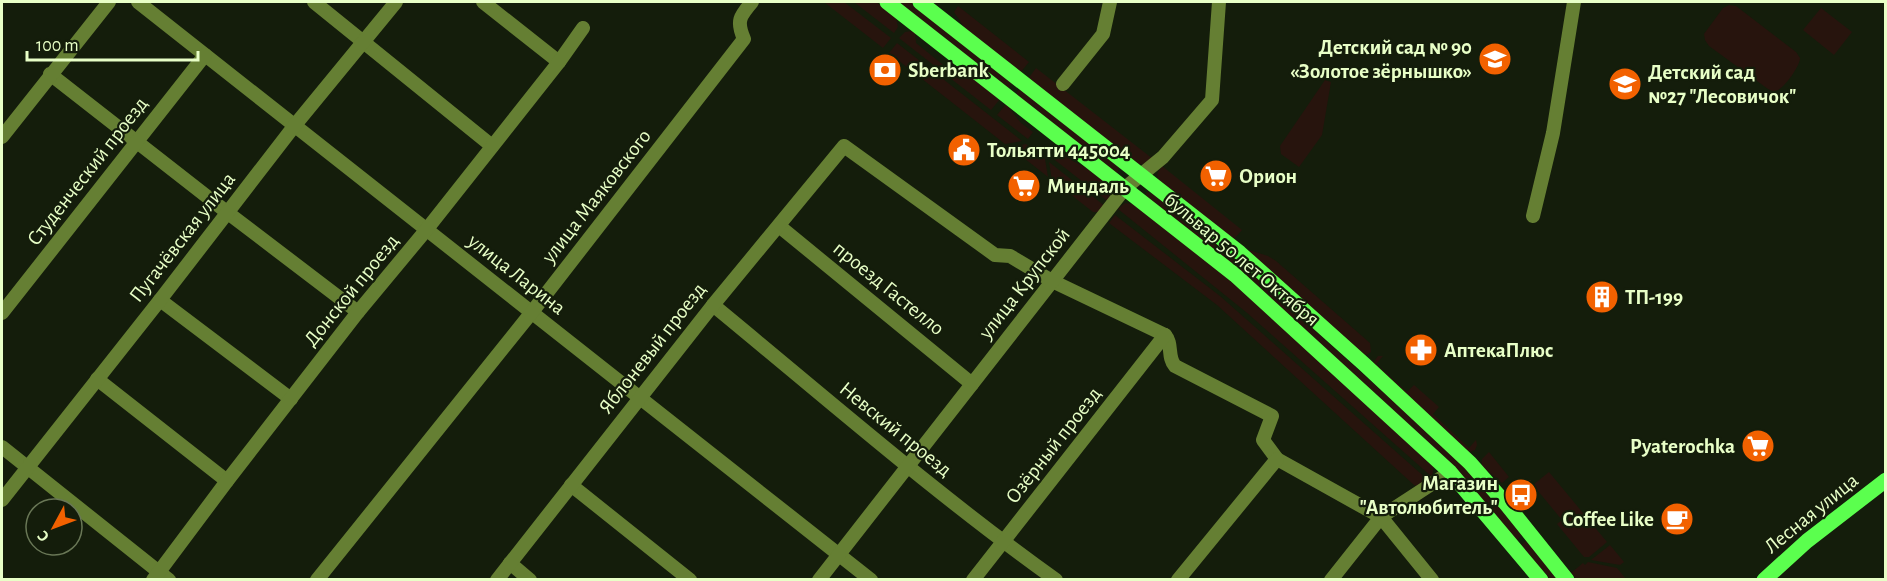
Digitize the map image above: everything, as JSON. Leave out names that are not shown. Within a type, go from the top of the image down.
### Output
[{"type":"main road","name":"бульвар 50 лет Октября","points":[[887,2],[1235,275],[1450,472],[1541,579]]},
{"type":"main road","name":"бульвар 50 лет Октября","points":[[920,2],[1240,253],[1470,463],[1567,579]]},
{"type":"main road","name":"Лесная улица","points":[[1764,579],[1807,541],[1886,480]]},
{"type":"street","points":[[2,137],[109,2]]},
{"type":"street","name":"улица Ларина","points":[[138,2],[871,579]]},
{"type":"street","points":[[314,2],[492,146]]},
{"type":"street","name":"Пугачёвская улица","points":[[2,500],[295,125],[396,2]]},
{"type":"street","points":[[483,2],[559,62]]},
{"type":"street","name":"улица Маяковского","points":[[317,579],[532,312],[744,39],[739,27],[741,14],[752,2]]},
{"type":"street","points":[[1063,84],[1103,34],[1110,2]]},
{"type":"street","name":"улица Крупской","points":[[819,579],[1125,188],[1163,157],[1212,100],[1220,2]]},
{"type":"street","points":[[1533,216],[1553,133],[1574,2]]},
{"type":"street","name":"Донской проезд","points":[[161,577],[227,481],[358,312],[559,62],[583,28]]},
{"type":"street","name":"Студенческий проезд","points":[[2,313],[205,55]]},
{"type":"street","points":[[50,74],[358,312]]},
{"type":"street","name":"Яблоневый проезд","points":[[497,579],[713,305],[844,146],[995,255],[1011,256],[1052,281]]},
{"type":"street","name":"проезд Гастелло","points":[[779,226],[972,384]]},
{"type":"street","points":[[1052,281],[1166,335],[1169,340],[1171,362],[1175,366],[1272,416],[1263,440],[1277,459],[1381,517],[1432,579]]},
{"type":"street","points":[[160,300],[291,399]]},
{"type":"street","name":"Невский проезд","points":[[713,305],[1003,542],[1056,579]]},
{"type":"street","name":"Озёрный проезд","points":[[973,579],[1166,335]]},
{"type":"street","points":[[97,379],[227,481]]},
{"type":"street","points":[[2,447],[161,577]]},
{"type":"street","points":[[1178,579],[1277,459]]},
{"type":"street","points":[[1331,579],[1381,517],[1450,472]]},
{"type":"street","points":[[571,485],[690,579]]},
{"type":"street","points":[[510,563],[530,579]]},
{"type":"shaded area","points":[[824,2],[844,2],[891,38],[883,48]]},
{"type":"shaded area","points":[[854,2],[876,2],[896,18],[898,27],[894,33]]},
{"type":"shaded area","points":[[896,2],[910,2],[1013,82],[1008,89]]},
{"type":"shaded area","points":[[1729,5],[1736,6],[1796,52],[1800,58],[1792,76],[1778,90],[1768,89],[1709,46],[1705,40],[1704,34],[1723,8]]},
{"type":"shaded area","points":[[958,6],[1029,62],[1020,73],[967,31],[954,12]]},
{"type":"shaded area","points":[[1821,8],[1852,32],[1834,55],[1803,30]]},
{"type":"shaded area","points":[[905,32],[915,33],[916,43],[947,68],[958,66],[1000,99],[991,110],[899,38]]},
{"type":"shaded area","points":[[897,43],[1022,141],[1005,144],[889,53]]},
{"type":"shaded area","points":[[1036,68],[1153,159],[1145,164],[1137,164],[1028,79]]},
{"type":"shaded area","points":[[1325,80],[1331,82],[1322,135],[1299,167],[1281,154],[1280,146]]},
{"type":"shaded area","points":[[1020,88],[1118,166],[1118,172],[1116,173],[1015,95]]},
{"type":"shaded area","points":[[1006,104],[1021,123],[1033,132],[1028,139],[997,115]]},
{"type":"shaded area","points":[[1026,144],[1045,159],[1048,177],[1010,147]]},
{"type":"shaded area","points":[[1061,153],[1098,175],[1110,186],[1114,192],[1110,203],[1051,157]]},
{"type":"shaded area","points":[[1049,162],[1106,207],[1099,212],[1093,212],[1052,180]]},
{"type":"shaded area","points":[[1162,166],[1242,230],[1233,240],[1158,180],[1157,174]]},
{"type":"shaded area","points":[[1147,192],[1153,194],[1239,262],[1437,441],[1480,483],[1522,535],[1517,540],[1145,195]]},
{"type":"shaded area","points":[[1125,203],[1133,204],[1211,264],[1250,298],[1434,466],[1432,477],[1246,312],[1118,209]]},
{"type":"shaded area","points":[[1115,215],[1220,296],[1428,480],[1417,486],[1414,485],[1217,305],[1109,223]]},
{"type":"shaded area","points":[[1249,250],[1276,261],[1370,343],[1371,352],[1365,356]]},
{"type":"shaded area","points":[[1378,356],[1383,356],[1376,364],[1407,392],[1414,385],[1439,407],[1433,414],[1469,448],[1476,440],[1475,450],[1469,452],[1466,450],[1373,363]]},
{"type":"shaded area","points":[[1489,452],[1509,477],[1502,483],[1482,466],[1482,459]]},
{"type":"shaded area","points":[[1549,472],[1607,542],[1589,557],[1584,557],[1557,524],[1562,520],[1533,485]]},
{"type":"shaded area","points":[[1526,541],[1558,579],[1550,579],[1521,545]]},
{"type":"shaded area","points":[[1610,545],[1624,562],[1620,565],[1591,560]]},
{"type":"shaded area","points":[[1588,562],[1617,568],[1626,579],[1577,579],[1571,573],[1583,563],[1585,565]]},
{"type":"place","name":"Детский сад № 90 «Золотое зёрнышко»","points":[[1495,59]]},
{"type":"place","name":"Sberbank","points":[[885,70]]},
{"type":"place","name":"Детский сад №27 \"Лесовичок\"","points":[[1625,84]]},
{"type":"place","name":"Тольятти 445004","points":[[964,150]]},
{"type":"place","name":"Орион","points":[[1216,176]]},
{"type":"place","name":"Миндаль","points":[[1024,186]]},
{"type":"place","name":"ТП-199","points":[[1602,297]]},
{"type":"place","name":"АптекаПлюс","points":[[1421,350]]},
{"type":"place","name":"Pyaterochka","points":[[1758,446]]},
{"type":"place","name":"Магазин \"Автолюбитель\"","points":[[1521,495]]},
{"type":"place","name":"Coffee Like","points":[[1677,519]]}]
